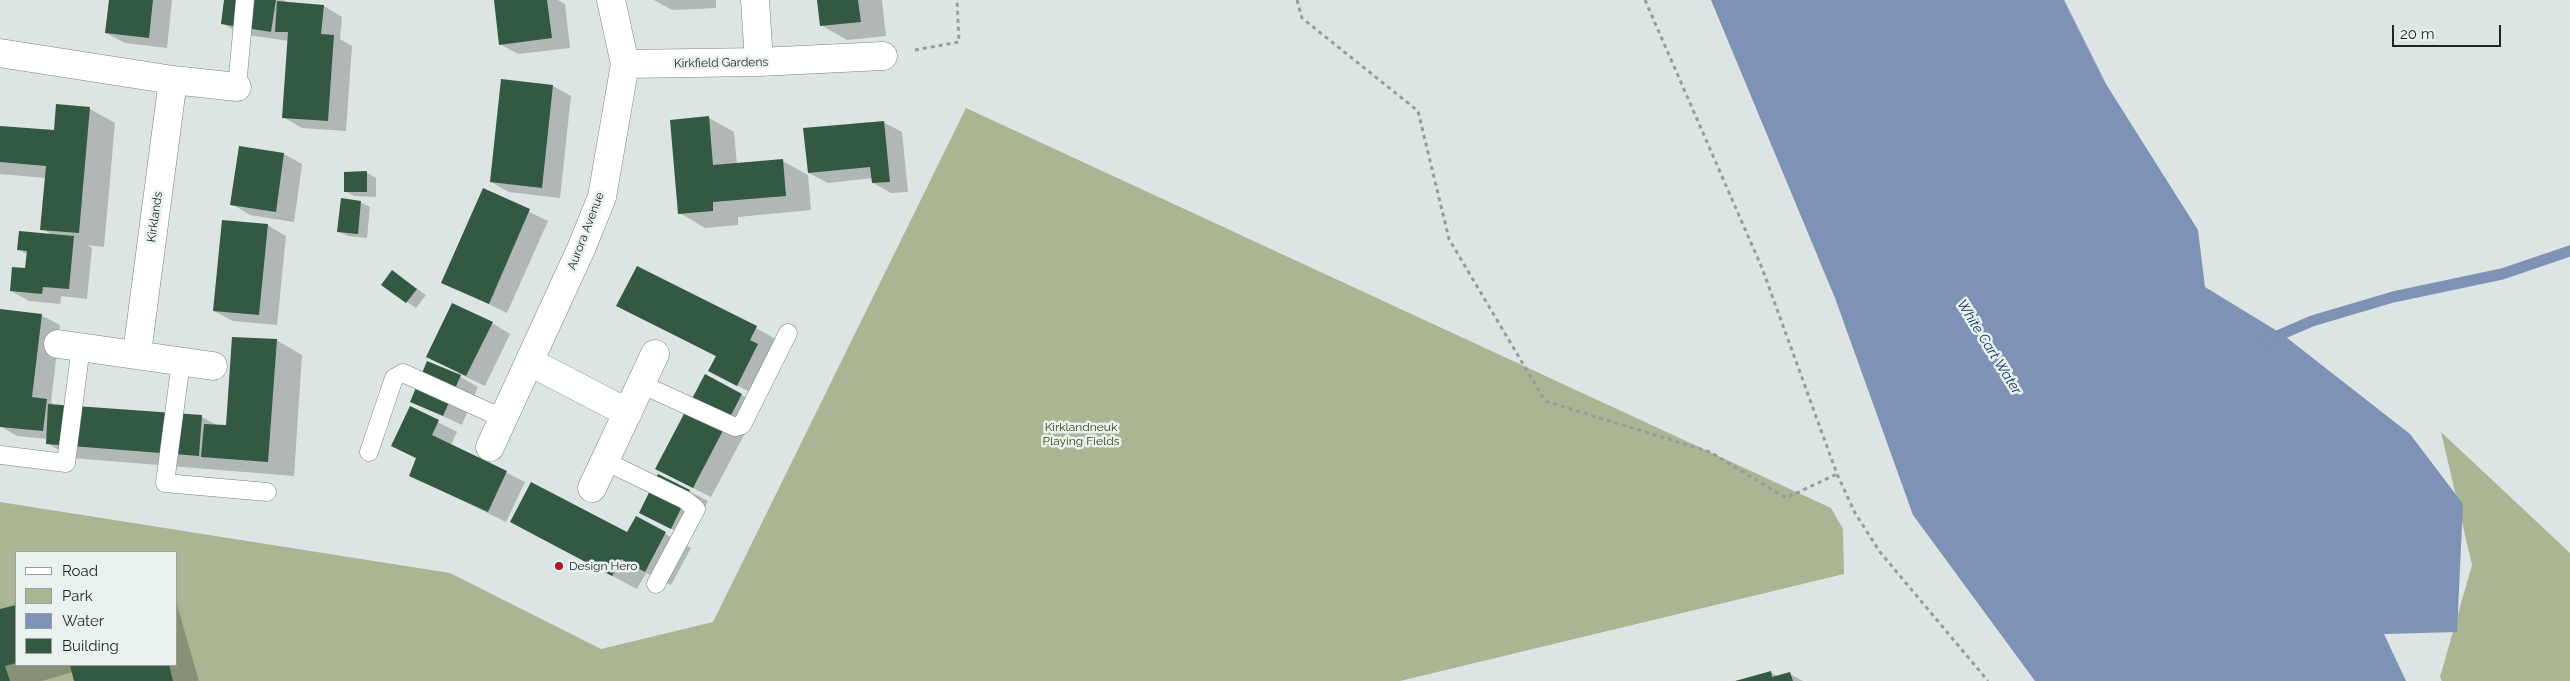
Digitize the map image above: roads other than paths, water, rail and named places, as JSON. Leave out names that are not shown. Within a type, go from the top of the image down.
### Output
[{"type":"street","points":[[610,0],[625,64]]},
{"type":"street","points":[[755,0],[759,62]]},
{"type":"street","points":[[0,53],[173,80],[237,87]]},
{"type":"street","name":"Kirkfield Gardens","points":[[625,64],[759,62],[883,56]]},
{"type":"street","name":"Aurora Avenue","points":[[490,447],[581,249],[602,197],[625,64]]},
{"type":"street","name":"Kirklands","points":[[137,353],[173,80]]},
{"type":"street","points":[[70,345],[137,353],[213,366]]},
{"type":"street","points":[[592,488],[655,354]]},
{"type":"street","points":[[530,362],[628,413]]},
{"type":"lane","points":[[237,87],[245,0]]},
{"type":"lane","points":[[641,384],[735,427],[742,425],[788,333]]},
{"type":"lane","points":[[0,455],[66,463],[70,345]]},
{"type":"lane","points":[[181,361],[165,483],[267,492]]},
{"type":"lane","points":[[369,452],[394,378],[403,373],[504,419]]},
{"type":"lane","points":[[605,461],[685,500],[696,510],[656,584]]},
{"type":"water","name":"White Cart Water","points":[[1711,0],[2064,0],[2106,84],[2198,230],[2205,287],[2282,334],[2410,434],[2463,504],[2457,632],[2384,634],[2406,681],[2035,681],[1913,515],[1835,298]]},
{"type":"waterway","points":[[2268,340],[2312,321],[2393,297],[2502,274],[2570,251]]},
{"type":"place","name":"Design Hero","points":[[559,566]]},
{"type":"park label","name":"Kirklandneuk Playing Fields","points":[[1081,434]]}]
